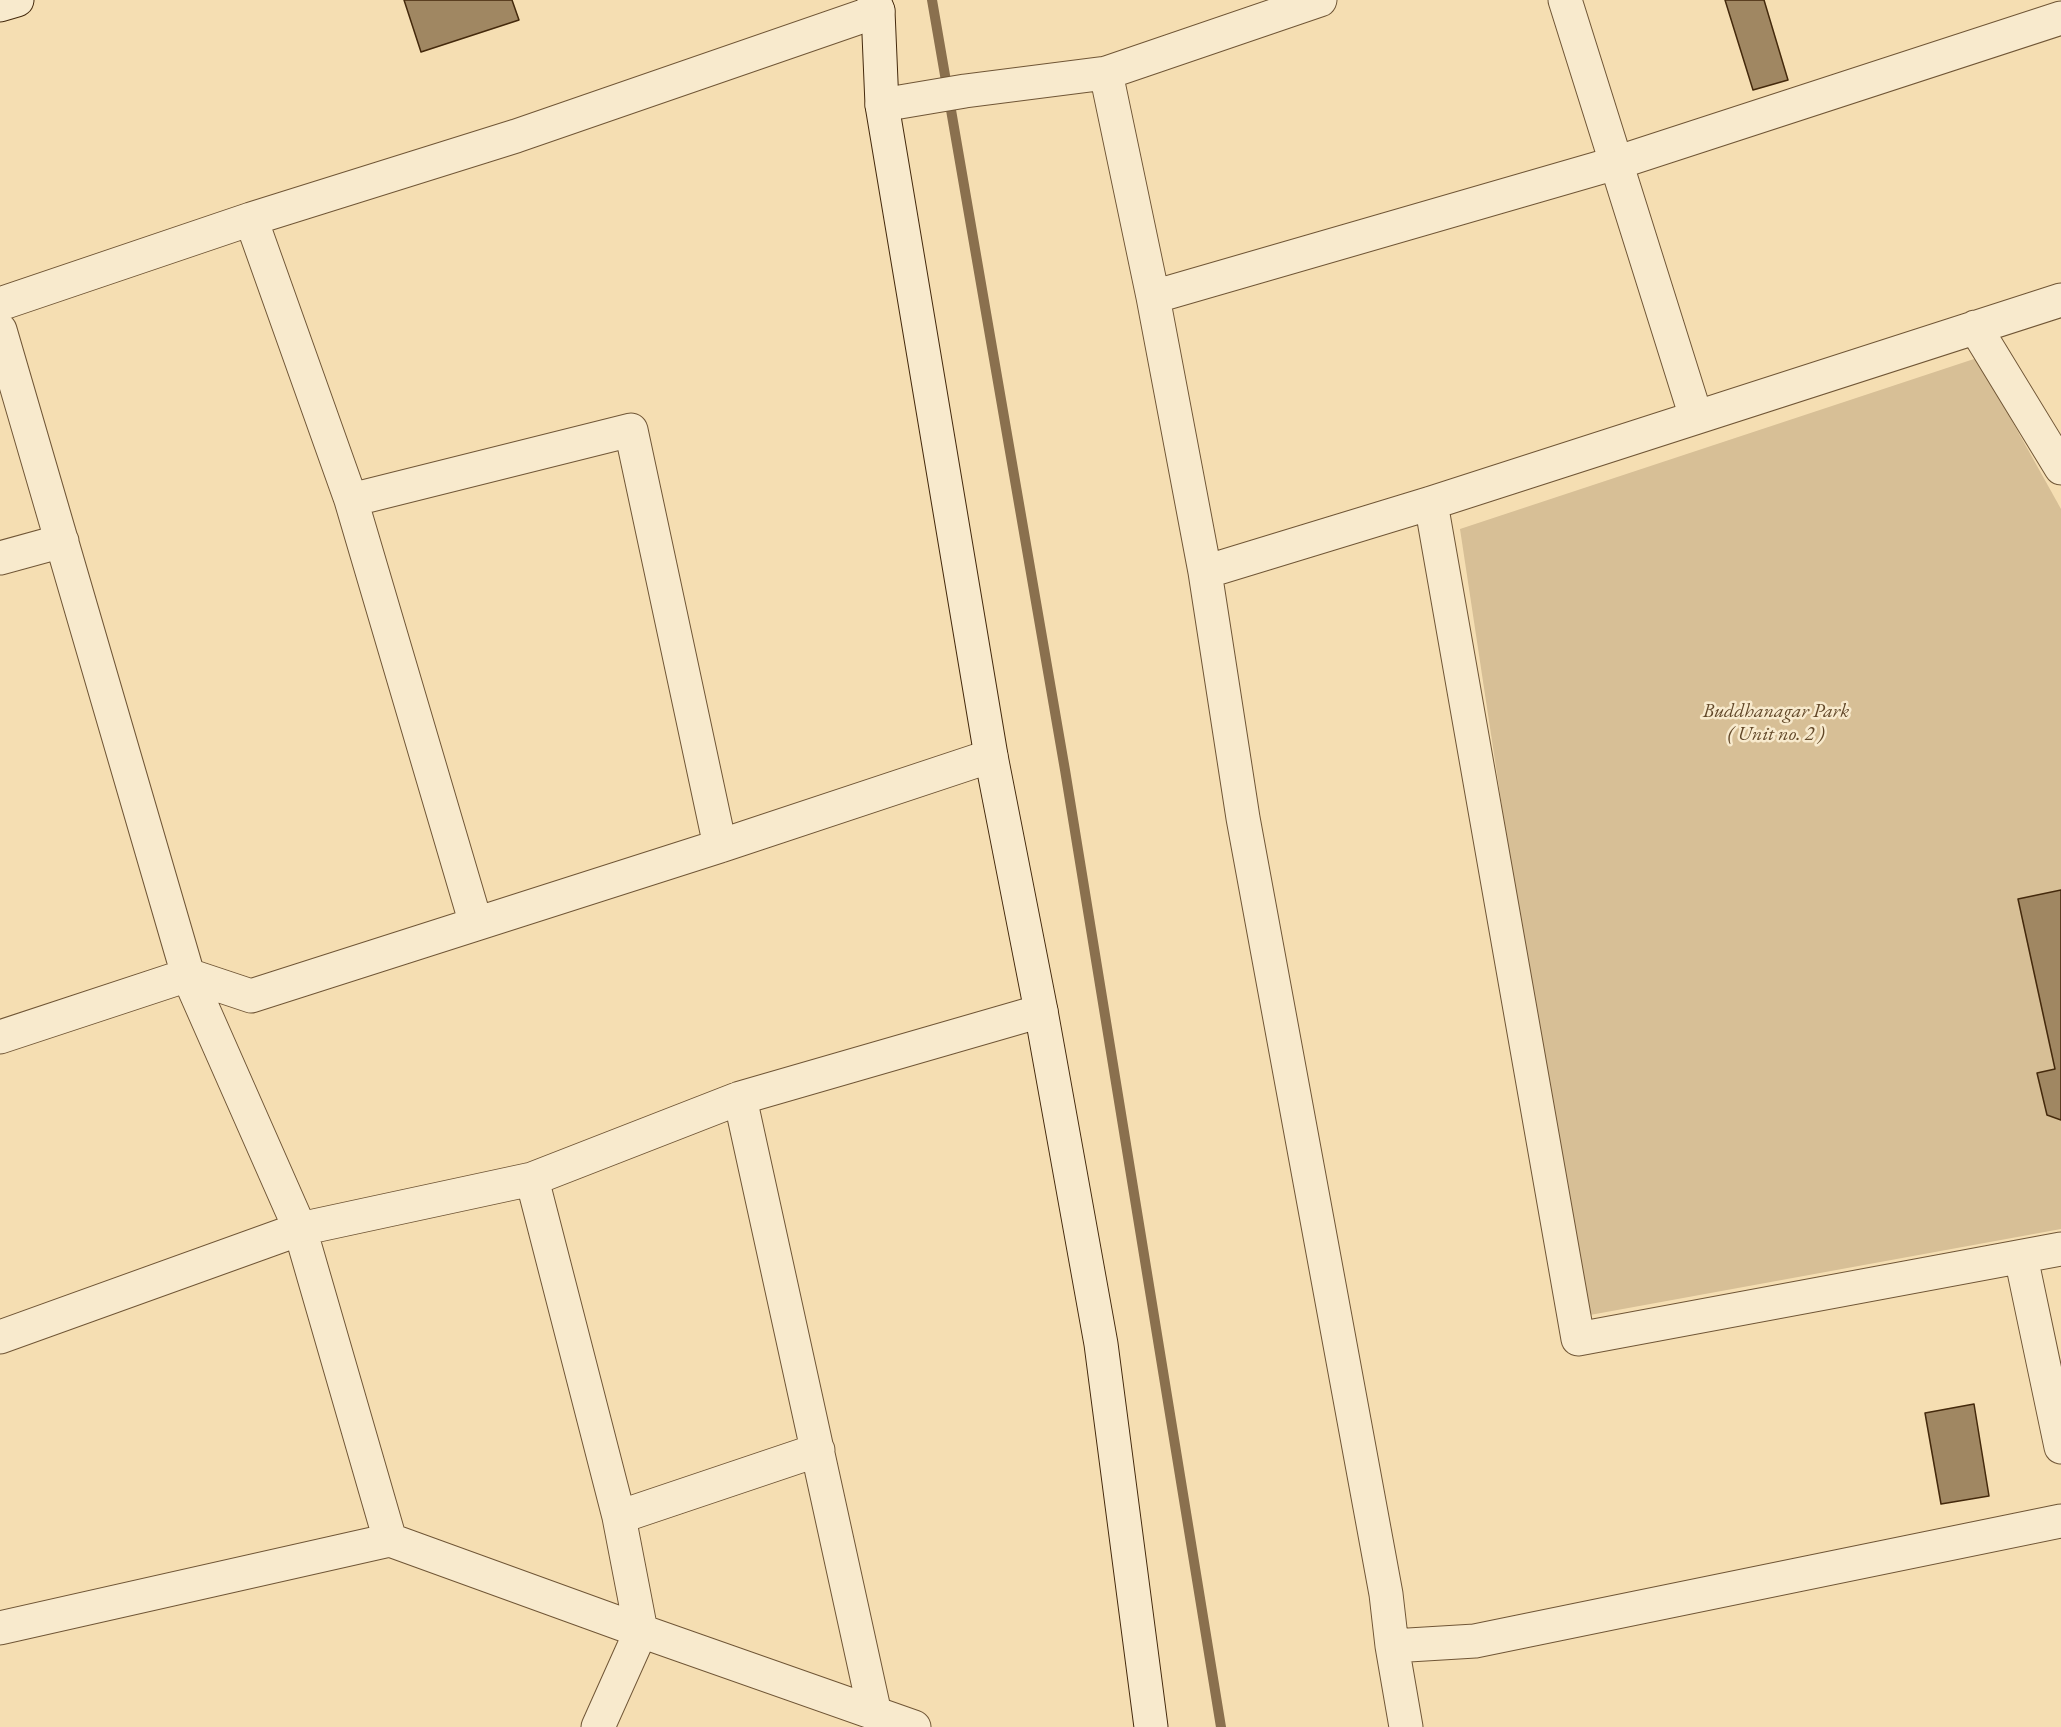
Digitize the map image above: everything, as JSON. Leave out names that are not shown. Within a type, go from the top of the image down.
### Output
[{"type":"street","points":[[0,4],[17,0]]},
{"type":"street","points":[[893,103],[965,91],[1106,73],[1320,0]]},
{"type":"street","points":[[1565,0],[1696,417]]},
{"type":"street","points":[[0,304],[251,219],[516,136],[876,6],[893,103],[991,756],[1041,1011],[1101,1344],[1150,1727]]},
{"type":"street","points":[[1153,297],[1616,162],[2061,18]]},
{"type":"street","points":[[1106,73],[1153,297],[1205,572],[1243,818],[1386,1594],[1406,1727]]},
{"type":"street","points":[[251,219],[351,500],[476,924]]},
{"type":"street","points":[[1205,572],[1431,503],[2061,300]]},
{"type":"street","points":[[1975,327],[2061,468]]},
{"type":"street","points":[[0,330],[188,975],[300,1228],[390,1540]]},
{"type":"street","points":[[351,500],[631,430],[720,846]]},
{"type":"street","points":[[1431,503],[1578,1339],[2061,1249]]},
{"type":"street","points":[[0,558],[62,541]]},
{"type":"street","points":[[0,1037],[188,975],[251,996],[720,846],[991,756]]},
{"type":"street","points":[[0,1336],[300,1228],[532,1179],[740,1098],[1041,1011]]},
{"type":"street","points":[[740,1098],[875,1714]]},
{"type":"street","points":[[532,1179],[619,1517],[641,1631],[598,1727]]},
{"type":"street","points":[[2021,1257],[2061,1447]]},
{"type":"street","points":[[619,1517],[818,1450]]},
{"type":"street","points":[[1392,1646],[1475,1641],[2061,1521]]},
{"type":"street","points":[[0,1628],[390,1540],[914,1727]]},
{"type":"green space","name":"Buddhanagar Park ( Unit no. 2 )","points":[[1977,358],[2061,509],[2061,1229],[1579,1317],[1460,529]]},
{"type":"building","points":[[404,0],[512,0],[519,20],[421,52]]},
{"type":"building","points":[[1725,0],[1764,0],[1788,80],[1753,90]]},
{"type":"building","points":[[2061,890],[2061,1120],[2047,1115],[2037,1073],[2055,1069],[2018,899]]},
{"type":"building","points":[[1974,1404],[1989,1496],[1941,1504],[1925,1413]]},
{"type":"waterway","points":[[932,0],[1065,770],[1221,1727]]}]
